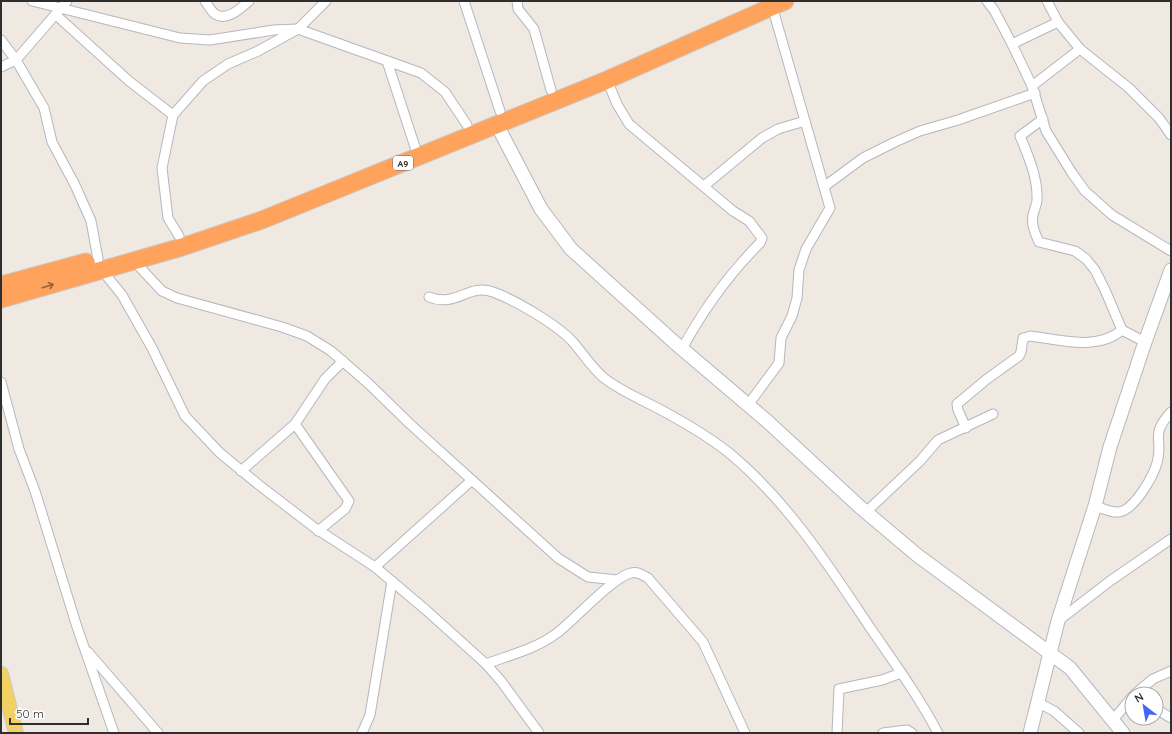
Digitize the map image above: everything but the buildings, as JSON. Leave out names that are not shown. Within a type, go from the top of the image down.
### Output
[{"type":"highway","name":"A9","points":[[1,299],[179,236],[260,215],[467,125],[499,118],[551,90],[771,3]]},
{"type":"highway","name":"A9","points":[[1,286],[100,264],[133,260],[182,247],[499,118],[607,80],[771,3]]},
{"type":"main road","points":[[1,674],[16,733]]},
{"type":"street","points":[[32,1],[59,12],[180,38],[210,40],[274,30],[298,29],[421,73],[445,92],[467,125]]},
{"type":"street","points":[[1,67],[16,60],[68,1]]},
{"type":"street","points":[[205,1],[215,14],[222,16],[231,15],[249,1]]},
{"type":"street","points":[[179,236],[168,218],[162,168],[173,115],[203,81],[228,64],[258,51],[298,29],[326,1]]},
{"type":"street","points":[[464,1],[499,118],[541,209],[571,249],[682,349],[748,405],[866,512],[946,577],[1070,668],[1123,733]]},
{"type":"street","points":[[517,1],[518,9],[534,29],[551,90]]},
{"type":"street","points":[[987,1],[994,10],[1012,44],[1033,90],[1046,131],[1085,191],[1112,215],[1171,251]]},
{"type":"street","points":[[1047,1],[1058,22],[1080,49],[1129,88],[1159,118],[1171,135]]},
{"type":"street","points":[[748,405],[779,363],[781,338],[792,316],[797,298],[801,263],[806,249],[830,208],[825,186],[771,3]]},
{"type":"street","points":[[59,12],[129,81],[173,115]]},
{"type":"street","points":[[1012,44],[1058,22]]},
{"type":"street","points":[[1,40],[16,60],[44,108],[52,142],[92,221],[100,264],[122,295],[152,348],[185,416],[220,453],[241,471],[318,531],[392,580],[486,664],[501,681],[539,733]]},
{"type":"street","points":[[825,186],[864,158],[894,142],[920,131],[958,120],[1033,90],[1080,49]]},
{"type":"street","points":[[386,61],[415,147]]},
{"type":"street","points":[[607,80],[617,104],[629,124],[733,211],[749,221],[762,238],[760,243],[738,266],[710,303],[682,349]]},
{"type":"street","points":[[1043,118],[1020,136],[1028,155],[1036,186],[1038,201],[1033,216],[1036,236],[1039,242],[1075,251],[1086,259],[1095,270],[1122,330],[1145,342]]},
{"type":"street","points":[[704,186],[762,138],[778,129],[805,121]]},
{"type":"street","points":[[133,260],[162,291],[177,298],[282,327],[307,336],[331,351],[558,558],[588,577],[616,580]]},
{"type":"street","points":[[1030,733],[1039,703],[1058,621],[1095,506],[1110,447],[1145,342],[1171,272]]},
{"type":"street","points":[[429,297],[437,300],[449,300],[476,290],[492,291],[520,305],[570,339],[603,377],[627,394],[662,410],[693,428],[733,457],[772,493],[818,553],[901,673],[938,733]]},
{"type":"street","points":[[966,428],[957,404],[987,378],[1019,356],[1023,338],[1031,336],[1091,343],[1112,337],[1122,330]]},
{"type":"street","points":[[241,471],[295,424],[325,379],[342,361]]},
{"type":"street","points":[[1,382],[19,449],[35,491],[84,648],[114,733]]},
{"type":"street","points":[[1095,506],[1117,512],[1128,508],[1136,501],[1152,477],[1158,462],[1158,432],[1171,412]]},
{"type":"street","points":[[866,512],[920,461],[938,440],[993,414]]},
{"type":"street","points":[[295,424],[349,501],[345,509],[318,531]]},
{"type":"street","points":[[375,568],[472,480]]},
{"type":"street","points":[[1058,621],[1110,581],[1169,544]]},
{"type":"street","points":[[486,664],[528,650],[556,634],[616,580],[630,573],[638,572],[648,578],[703,642],[745,733]]},
{"type":"street","points":[[362,733],[370,715],[392,580]]},
{"type":"street","points":[[84,648],[158,733]]},
{"type":"street","points":[[1145,686],[1153,679],[1171,671]]},
{"type":"street","points":[[837,733],[839,689],[882,680],[901,673]]},
{"type":"street","points":[[1039,703],[1054,711],[1078,733]]},
{"type":"street","points":[[1113,720],[1124,707]]},
{"type":"street","points":[[883,733],[908,730],[912,733]]}]
